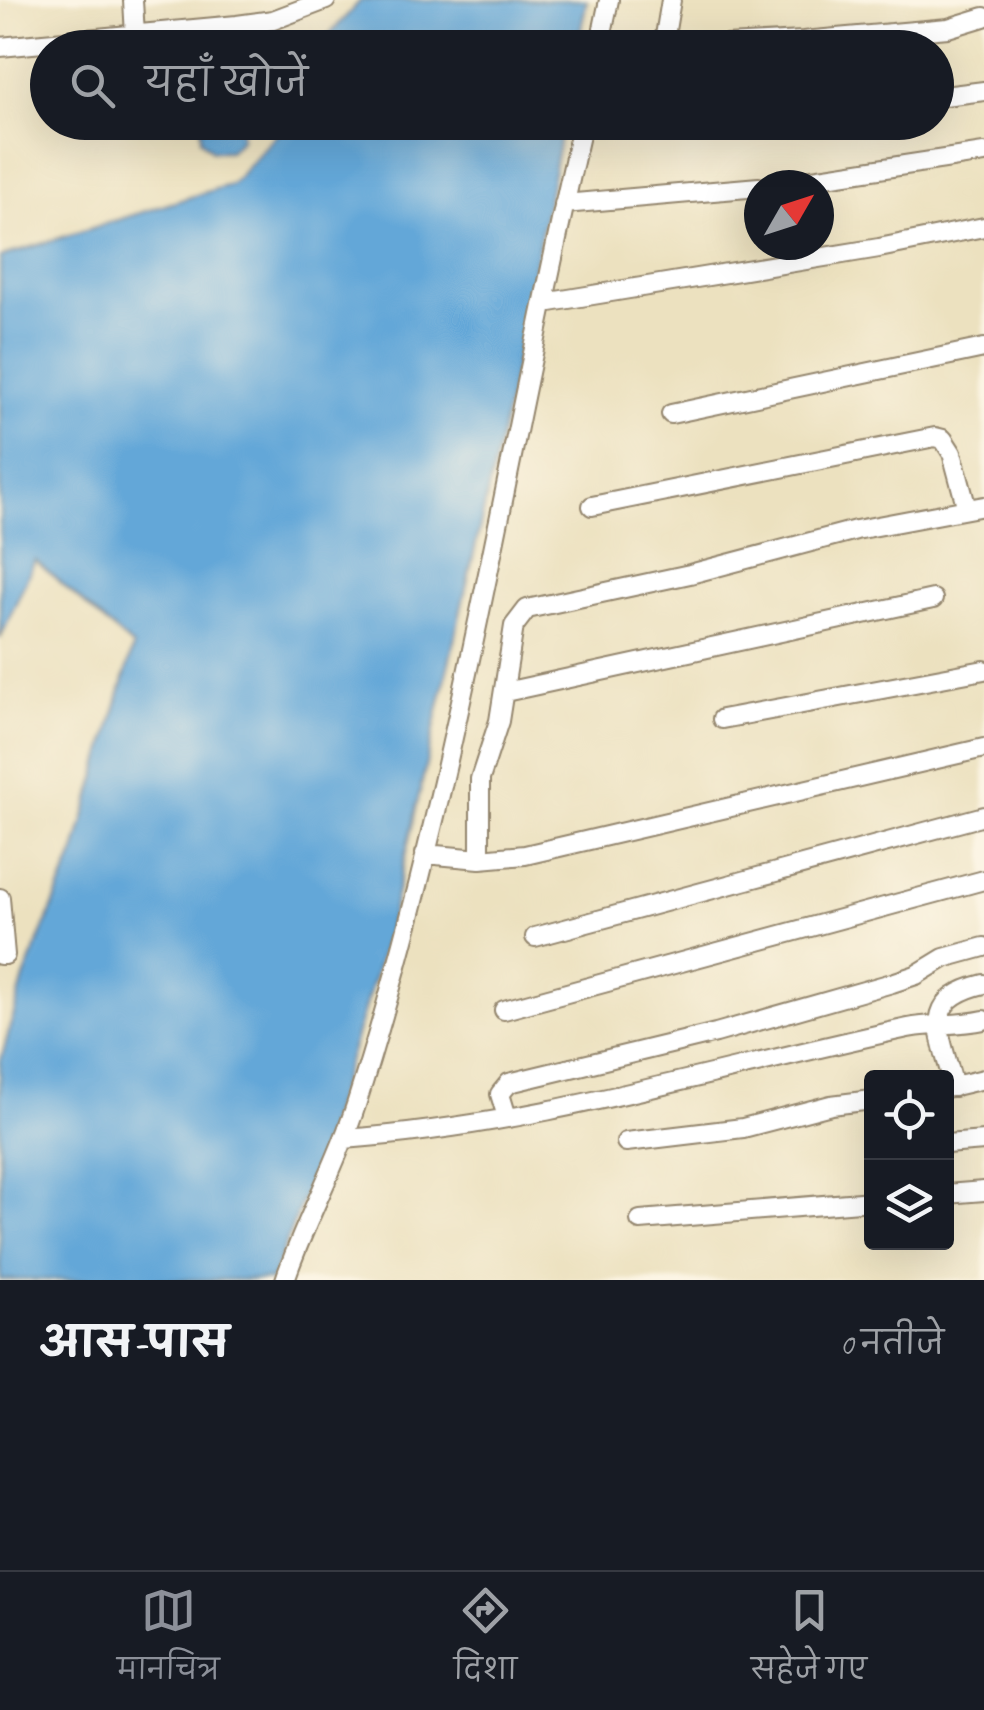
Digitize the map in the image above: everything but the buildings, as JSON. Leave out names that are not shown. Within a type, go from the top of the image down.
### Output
[{"type":"street","points":[[133,0],[134,30]]},
{"type":"street","points":[[186,30],[273,20],[326,0]]},
{"type":"street","points":[[603,30],[609,0]]},
{"type":"street","points":[[667,30],[671,0]]},
{"type":"street","points":[[926,30],[984,17]]},
{"type":"street","points":[[0,47],[30,45]]},
{"type":"street","points":[[954,94],[984,91]]},
{"type":"street","points":[[284,1280],[344,1139],[426,854],[578,140]]},
{"type":"street","points":[[834,176],[984,154]]},
{"type":"street","points":[[564,204],[744,188]]},
{"type":"street","points":[[544,303],[984,228]]},
{"type":"street","points":[[670,414],[984,348]]},
{"type":"street","points":[[480,859],[480,779],[496,731],[514,626],[517,618],[533,606],[690,574],[856,530],[976,508],[952,453],[942,439],[935,437],[592,506]]},
{"type":"street","points":[[504,692],[933,599]]},
{"type":"street","points":[[722,719],[984,670]]},
{"type":"street","points":[[426,854],[480,859],[524,855],[984,748]]},
{"type":"street","points":[[534,937],[984,816]]},
{"type":"street","points":[[504,1010],[984,880]]},
{"type":"street","points":[[0,898],[4,955],[0,956]]},
{"type":"street","points":[[507,1117],[500,1094],[509,1083],[716,1033],[892,983],[944,958],[984,948]]},
{"type":"street","points":[[947,1070],[940,1027],[942,1008],[950,995],[984,984]]},
{"type":"street","points":[[344,1139],[414,1134],[507,1117],[913,1027],[984,1020]]},
{"type":"street","points":[[954,1086],[984,1079]]},
{"type":"street","points":[[626,1142],[742,1128],[864,1101]]},
{"type":"street","points":[[954,1143],[984,1141]]},
{"type":"street","points":[[954,1193],[984,1191]]},
{"type":"street","points":[[640,1220],[864,1202]]},
{"type":"water","points":[[361,0],[587,0],[581,30],[334,30]]},
{"type":"water","points":[[202,140],[241,140],[229,151],[212,151]]},
{"type":"water","points":[[272,140],[560,140],[508,403],[388,932],[320,1154],[272,1280],[0,1280],[0,1063],[24,978],[75,852],[133,647],[35,560],[0,639],[0,257],[232,184]]}]
